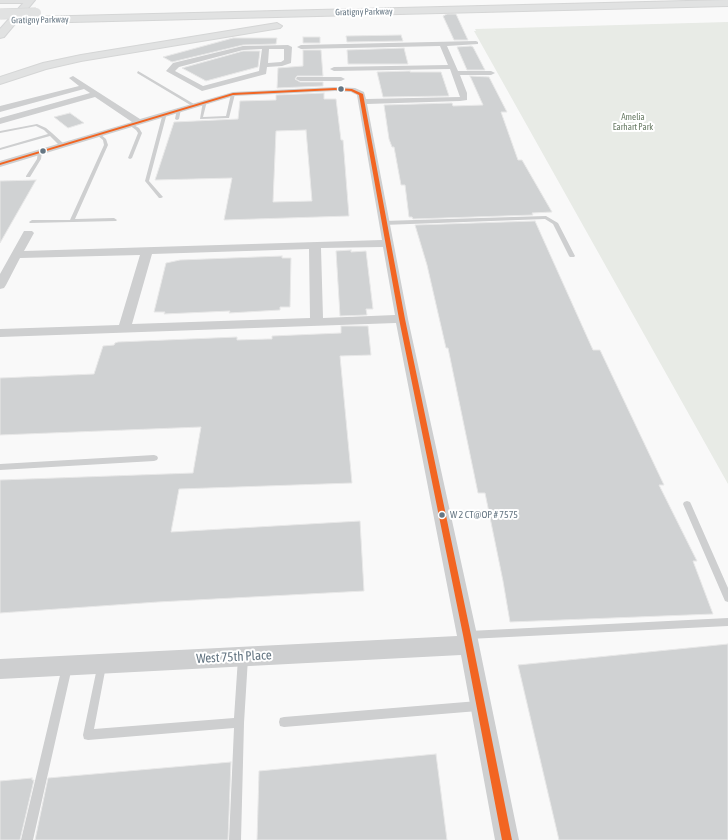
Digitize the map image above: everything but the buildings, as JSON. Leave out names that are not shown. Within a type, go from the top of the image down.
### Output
[{"type":"main road","points":[[0,0],[26,0]]},
{"type":"main road","points":[[0,14],[13,0]]},
{"type":"main road","points":[[0,35],[31,0]]},
{"type":"main road","name":"Gratigny Parkway","points":[[31,19],[477,2],[596,0]]},
{"type":"main road","points":[[389,2],[477,2]]},
{"type":"main road","name":"Gratigny Parkway","points":[[0,14],[31,19],[101,19],[728,3]]},
{"type":"main road","points":[[301,24],[390,15],[511,9]]},
{"type":"main road","points":[[0,22],[31,19]]},
{"type":"main road","points":[[0,81],[43,66],[81,58],[287,25]]},
{"type":"street","points":[[202,89],[263,68],[286,63],[288,37]]},
{"type":"street","points":[[333,58],[386,42],[419,47],[443,44],[476,43]]},
{"type":"street","points":[[0,164],[165,113],[242,92],[260,85],[335,89],[361,96],[388,98],[463,93],[443,44]]},
{"type":"street","points":[[260,85],[266,47]]},
{"type":"street","points":[[216,98],[171,72],[170,69],[176,65],[243,48],[288,47]]},
{"type":"street","points":[[301,47],[333,58],[425,64],[453,70],[492,73]]},
{"type":"street","points":[[333,58],[335,89]]},
{"type":"street","points":[[73,78],[134,123]]},
{"type":"street","points":[[300,80],[349,78]]},
{"type":"street","points":[[0,109],[85,86]]},
{"type":"street","points":[[0,121],[96,94]]},
{"type":"street","points":[[361,96],[402,319],[468,640],[507,840]]},
{"type":"street","points":[[0,286],[30,227]]},
{"type":"street","points":[[17,255],[388,243]]},
{"type":"street","points":[[315,245],[317,322]]},
{"type":"street","points":[[124,329],[147,251]]},
{"type":"street","points":[[0,333],[402,319]]},
{"type":"street","name":"West 75th Place","points":[[0,669],[243,657],[468,640]]},
{"type":"lane","points":[[138,72],[193,105]]},
{"type":"lane","points":[[216,98],[200,118],[228,117],[233,94]]},
{"type":"lane","points":[[177,119],[179,109]]},
{"type":"lane","points":[[161,197],[147,181],[165,113]]},
{"type":"lane","points":[[130,158],[140,133],[134,123]]},
{"type":"lane","points":[[0,132],[37,126],[45,128],[62,145]]},
{"type":"lane","points":[[0,149],[51,134]]},
{"type":"lane","points":[[72,221],[106,144],[98,134]]},
{"type":"lane","points":[[28,176],[39,159],[40,152]]},
{"type":"lane","points":[[384,223],[546,218],[555,223],[572,256]]},
{"type":"lane","points":[[30,227],[72,221],[114,220]]},
{"type":"lane","points":[[0,467],[154,458]]},
{"type":"lane","points":[[686,504],[728,598]]},
{"type":"lane","points":[[468,640],[728,622]]},
{"type":"lane","points":[[235,840],[243,657]]},
{"type":"lane","points":[[102,664],[88,735],[239,723]]},
{"type":"lane","points":[[27,840],[67,666]]},
{"type":"lane","points":[[284,722],[481,706]]},
{"type":"green space","name":"Amelia Earhart Park","points":[[728,22],[728,484],[474,31],[476,31],[475,29]]},
{"type":"transit line","points":[[0,164],[233,94],[335,89],[352,90],[361,94],[402,319],[467,635],[507,840]]},
{"type":"place","name":"W 2 CT@OP # 7575","points":[[442,515]]}]
